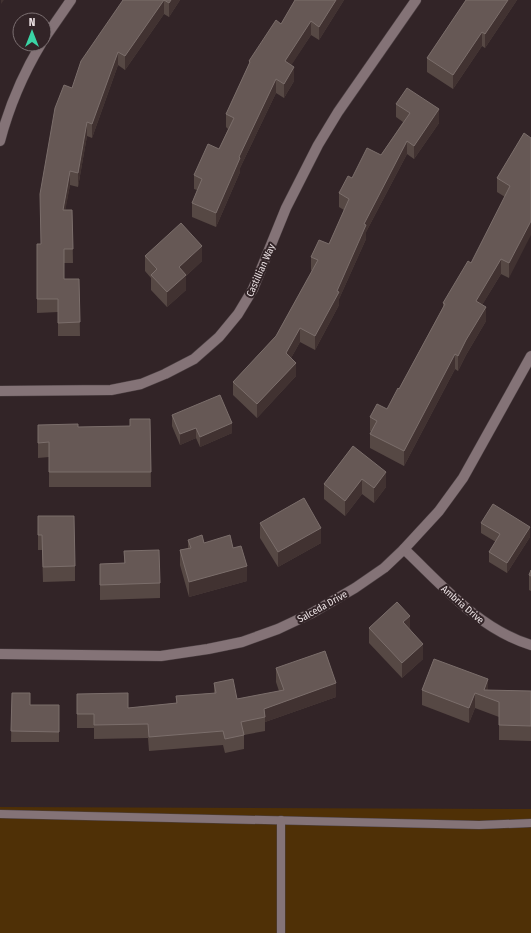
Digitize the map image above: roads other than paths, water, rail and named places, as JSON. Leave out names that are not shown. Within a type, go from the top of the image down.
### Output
[{"type":"street","points":[[52,27],[71,0]]},
{"type":"street","name":"Castillian Way","points":[[0,391],[110,390],[141,384],[194,359],[219,337],[238,314],[253,289],[286,208],[318,144],[338,112],[416,0]]},
{"type":"street","points":[[0,141],[5,122],[18,87],[37,52]]},
{"type":"street","name":"Salceda Drive","points":[[0,654],[161,656],[242,642],[278,629],[312,613],[355,588],[384,568],[439,511],[463,478],[531,356]]},
{"type":"street","name":"Ambria Drive","points":[[404,549],[469,611],[493,629],[531,645]]},
{"type":"lane","points":[[0,814],[479,825],[531,823]]},
{"type":"lane","points":[[281,820],[281,933]]}]
